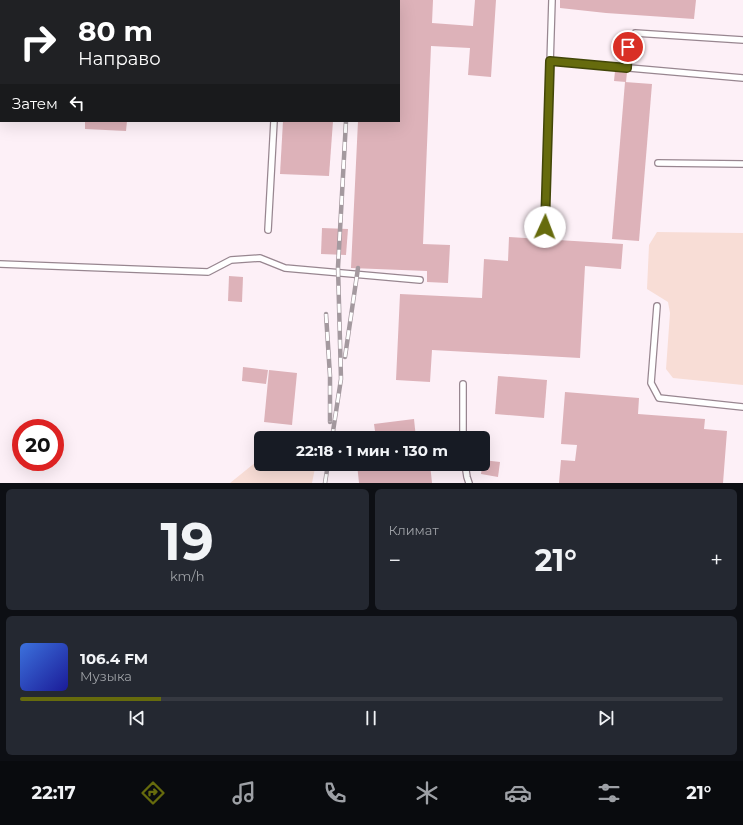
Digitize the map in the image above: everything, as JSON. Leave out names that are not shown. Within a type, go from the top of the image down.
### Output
[{"type":"lane","points":[[545,227],[552,0]]},
{"type":"lane","points":[[627,68],[628,47],[635,34],[743,40]]},
{"type":"lane","points":[[550,61],[743,78]]},
{"type":"lane","points":[[268,230],[274,122]]},
{"type":"lane","points":[[658,163],[743,164]]},
{"type":"lane","points":[[0,264],[208,272],[231,260],[260,258],[285,268],[420,280]]},
{"type":"lane","points":[[658,306],[651,383],[659,398],[743,407]]},
{"type":"lane","points":[[463,384],[463,431]]},
{"type":"lane","points":[[466,471],[469,483]]},
{"type":"shaded area","points":[[657,232],[743,233],[743,385],[673,378],[666,369],[670,313],[668,302],[647,289],[649,245]]},
{"type":"shaded area","points":[[254,464],[254,471],[314,471],[312,483],[230,483]]},
{"type":"building","points":[[400,0],[433,0],[432,23],[473,26],[475,0],[496,0],[491,77],[468,75],[470,48],[431,46],[423,244],[450,245],[448,283],[427,282],[427,271],[351,268],[358,122],[400,122]]},
{"type":"building","points":[[560,0],[696,0],[694,19],[606,13],[560,8]]},
{"type":"building","points":[[615,71],[627,72],[626,82],[614,81]]},
{"type":"building","points":[[625,82],[652,84],[639,241],[612,239]]},
{"type":"building","points":[[85,122],[127,122],[126,131],[85,129]]},
{"type":"building","points":[[283,122],[333,122],[329,176],[280,174]]},
{"type":"building","points":[[322,228],[348,229],[346,255],[321,254]]},
{"type":"building","points":[[509,237],[623,244],[621,269],[585,266],[580,358],[432,350],[430,382],[396,380],[400,294],[482,298],[484,259],[508,261]]},
{"type":"building","points":[[229,276],[243,277],[242,302],[228,301]]},
{"type":"building","points":[[243,367],[268,370],[266,384],[242,381]]},
{"type":"building","points":[[269,370],[297,373],[292,425],[264,422]]},
{"type":"building","points":[[498,376],[547,380],[544,418],[495,414]]},
{"type":"building","points":[[565,392],[639,398],[638,414],[705,419],[704,429],[727,431],[723,483],[559,483],[561,460],[575,461],[577,445],[561,444]]},
{"type":"building","points":[[414,419],[415,431],[375,431],[374,424]]},
{"type":"building","points":[[490,461],[500,462],[498,477],[481,474],[481,471],[490,471]]},
{"type":"building","points":[[358,471],[431,471],[432,483],[359,483]]},
{"type":"railway","points":[[333,431],[341,379],[338,267],[346,122]]},
{"type":"railway","points":[[345,357],[358,268]]},
{"type":"railway","points":[[326,314],[330,376],[330,422]]},
{"type":"railway","points":[[325,483],[327,471]]},
{"type":"route","points":[[545,227],[550,61],[627,68],[628,47]]}]
